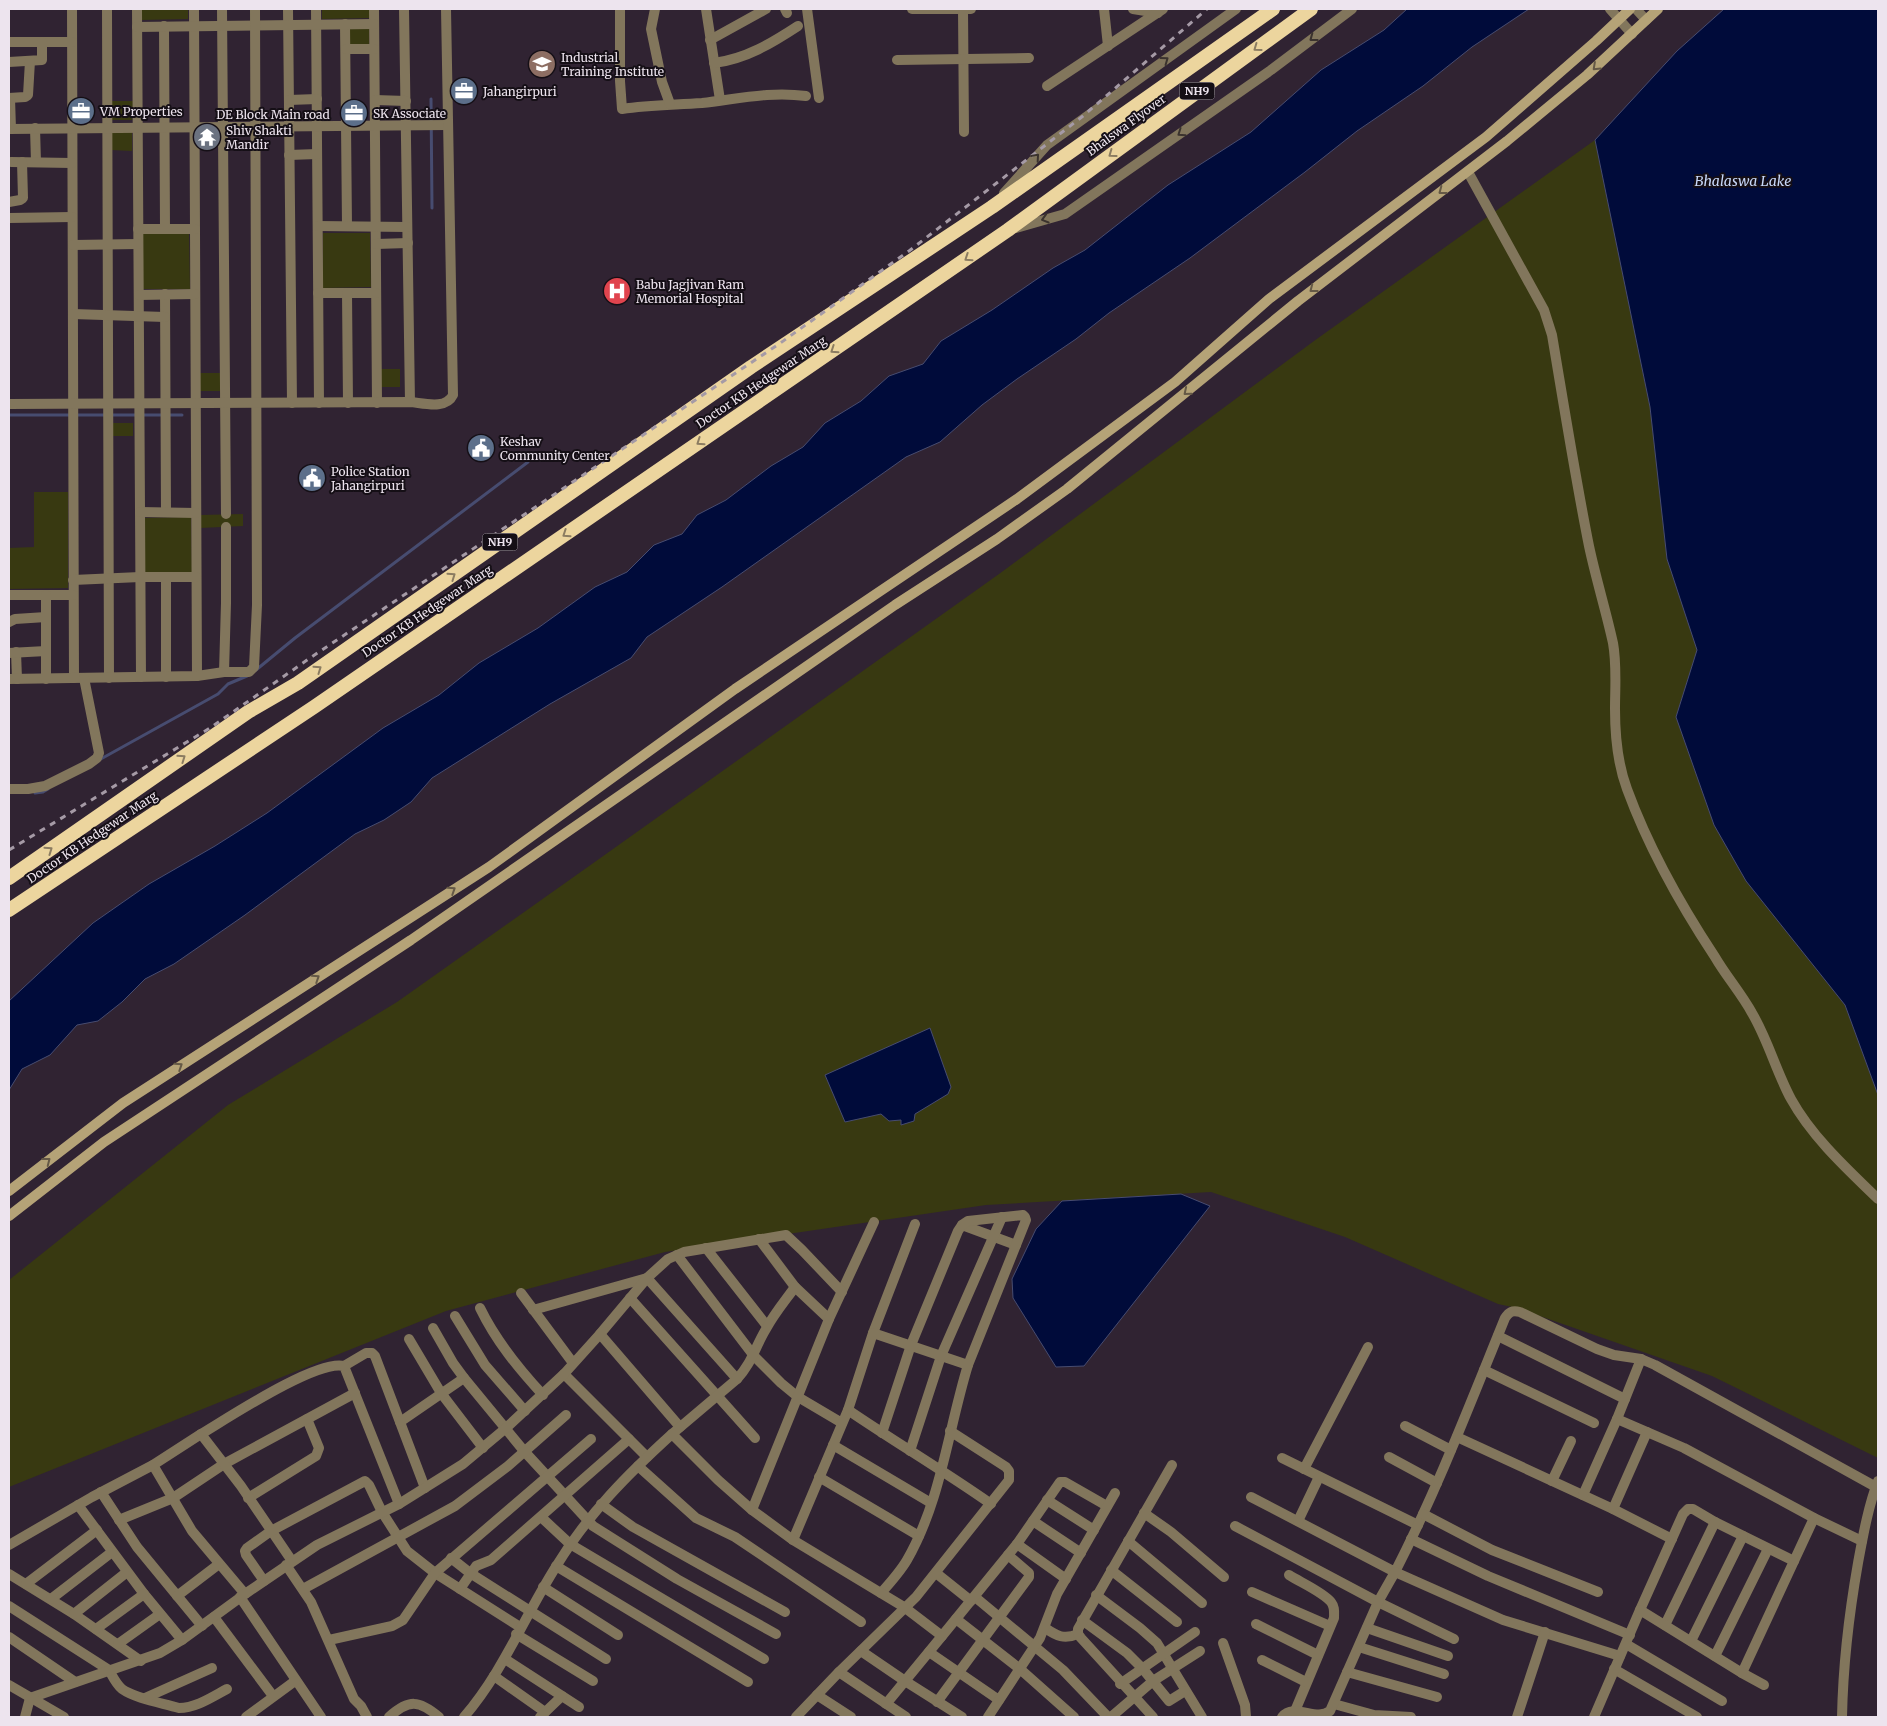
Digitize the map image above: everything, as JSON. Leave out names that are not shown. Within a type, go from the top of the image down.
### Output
[{"type":"highway","name":"Bhalswa Flyover","points":[[992,207],[1273,9]]},
{"type":"highway","name":"Bhalswa Flyover","points":[[1008,230],[1311,9]]},
{"type":"highway","name":"Doctor KB Hedgewar Marg","points":[[9,878],[248,712],[298,683],[751,367],[992,207]]},
{"type":"highway","name":"Doctor KB Hedgewar Marg","points":[[13,909],[314,707],[1008,230]]},
{"type":"main road","points":[[9,1191],[123,1103],[489,867],[735,689],[1017,499],[1175,382],[1286,286],[1486,137],[1596,42],[1630,9]]},
{"type":"main road","points":[[9,1216],[104,1142],[411,940],[896,605],[997,539],[1067,489],[1298,301],[1468,172],[1587,75],[1658,9]]},
{"type":"main road","points":[[1286,286],[1298,301]]},
{"type":"street","points":[[9,789],[28,789],[46,786],[89,764],[97,758],[99,753],[79,678],[73,580],[72,9]]},
{"type":"street","points":[[107,9],[109,678]]},
{"type":"street","points":[[137,9],[141,677]]},
{"type":"street","points":[[194,9],[196,676]]},
{"type":"street","points":[[222,9],[226,514]]},
{"type":"street","points":[[46,651],[12,653],[13,679],[196,676],[224,672],[249,672],[254,667],[257,605],[254,9]]},
{"type":"street","points":[[288,9],[292,403]]},
{"type":"street","points":[[316,9],[319,403]]},
{"type":"street","points":[[374,9],[377,402]]},
{"type":"street","points":[[404,9],[410,402]]},
{"type":"street","points":[[9,404],[410,402],[444,404],[450,401],[453,395],[446,9]]},
{"type":"street","points":[[620,9],[622,109],[701,103],[772,94],[806,96]]},
{"type":"street","points":[[654,9],[651,29],[662,82],[670,104]]},
{"type":"street","points":[[706,9],[720,100]]},
{"type":"street","points":[[710,40],[766,9]]},
{"type":"street","points":[[807,9],[819,98]]},
{"type":"street","points":[[912,9],[971,9]]},
{"type":"street","points":[[963,9],[964,132]]},
{"type":"street","points":[[1104,9],[1108,46]]},
{"type":"street","points":[[1133,9],[1161,11]]},
{"type":"street","points":[[992,207],[1047,145],[1236,9]]},
{"type":"street","points":[[1008,230],[1066,214],[1271,70],[1352,9]]},
{"type":"street","points":[[1610,9],[1632,34]]},
{"type":"street","points":[[1636,9],[1646,20]]},
{"type":"street","points":[[1047,86],[1161,11]]},
{"type":"street","points":[[346,24],[347,226]]},
{"type":"street","points":[[137,27],[374,24]]},
{"type":"street","points":[[164,26],[165,229]]},
{"type":"street","points":[[714,64],[741,58],[775,41],[798,26]]},
{"type":"street","points":[[9,42],[72,42]]},
{"type":"street","points":[[9,62],[42,60],[42,42]]},
{"type":"street","points":[[346,49],[374,49]]},
{"type":"street","points":[[897,60],[1029,58]]},
{"type":"street","points":[[10,129],[9,98],[25,97],[28,95],[30,61]]},
{"type":"street","points":[[289,100],[317,99]]},
{"type":"street","points":[[375,100],[406,101]]},
{"type":"street","name":"DE Block Main road","points":[[10,129],[448,125]]},
{"type":"street","points":[[35,128],[36,162]]},
{"type":"street","points":[[289,155],[317,154]]},
{"type":"street","points":[[10,162],[72,163]]},
{"type":"street","points":[[9,202],[23,198],[22,162]]},
{"type":"street","points":[[1468,172],[1544,310],[1552,335],[1580,503],[1616,665],[1615,710],[1617,738],[1626,788],[1668,882],[1763,1032],[1791,1099],[1825,1144],[1878,1199]]},
{"type":"street","points":[[9,218],[72,217]]},
{"type":"street","points":[[318,226],[407,227]]},
{"type":"street","points":[[138,230],[195,229]]},
{"type":"street","points":[[376,244],[408,243]]},
{"type":"street","points":[[72,245],[138,244]]},
{"type":"street","points":[[318,293],[376,293]]},
{"type":"street","points":[[347,293],[348,403]]},
{"type":"street","points":[[165,294],[166,512]]},
{"type":"street","points":[[138,295],[195,294]]},
{"type":"street","points":[[73,314],[165,317]]},
{"type":"street","points":[[140,512],[196,513]]},
{"type":"street","points":[[224,672],[226,527]]},
{"type":"street","points":[[166,577],[166,677]]},
{"type":"street","points":[[73,580],[196,577]]},
{"type":"street","points":[[9,595],[74,595]]},
{"type":"street","points":[[46,595],[46,678]]},
{"type":"street","points":[[9,622],[15,619],[46,617]]},
{"type":"street","points":[[882,1433],[911,1346],[958,1231],[968,1221],[1022,1215],[1026,1220],[968,1366],[941,1469],[919,1536],[906,1561],[883,1594]]},
{"type":"street","points":[[910,1451],[941,1356],[1002,1217]]},
{"type":"street","points":[[752,1510],[830,1319],[874,1222]]},
{"type":"street","points":[[793,1540],[848,1410],[873,1333],[914,1224]]},
{"type":"street","points":[[962,1225],[1016,1245]]},
{"type":"street","points":[[30,1698],[160,1653],[182,1640],[264,1580],[317,1545],[399,1504],[463,1464],[506,1428],[564,1374],[647,1278],[668,1259],[706,1248],[786,1235],[842,1292]]},
{"type":"street","points":[[759,1239],[795,1287],[830,1319]]},
{"type":"street","points":[[706,1248],[767,1326]]},
{"type":"street","points":[[677,1255],[754,1356],[798,1397],[842,1423]]},
{"type":"street","points":[[533,1310],[647,1278]]},
{"type":"street","points":[[647,1278],[737,1379]]},
{"type":"street","points":[[464,1717],[505,1659],[518,1630],[543,1586],[570,1544],[600,1504],[646,1457],[746,1370],[767,1326],[795,1287]]},
{"type":"street","points":[[521,1293],[574,1363]]},
{"type":"street","points":[[630,1298],[756,1438]]},
{"type":"street","points":[[480,1308],[504,1349],[542,1395]]},
{"type":"street","points":[[1282,1717],[1286,1713],[1295,1711],[1326,1714],[1334,1704],[1378,1602],[1412,1539],[1458,1437],[1505,1318],[1508,1313],[1514,1311],[1520,1312],[1597,1349],[1614,1355],[1641,1359],[1877,1484],[1862,1541],[1852,1597],[1842,1717]]},
{"type":"street","points":[[455,1316],[485,1365],[525,1411]]},
{"type":"street","points":[[433,1328],[464,1378],[524,1451],[588,1521],[622,1546],[776,1634]]},
{"type":"street","points":[[873,1333],[968,1366]]},
{"type":"street","points":[[600,1334],[718,1480],[752,1510],[793,1540],[883,1594],[942,1636]]},
{"type":"street","points":[[1498,1336],[1625,1399]]},
{"type":"street","points":[[409,1339],[441,1393],[483,1448]]},
{"type":"street","points":[[1304,1469],[1368,1347]]},
{"type":"street","points":[[9,1545],[101,1492],[153,1465],[288,1382],[321,1370],[340,1365],[344,1366],[366,1353],[372,1353],[425,1488]]},
{"type":"street","points":[[1583,1495],[1641,1359]]},
{"type":"street","points":[[344,1366],[399,1504]]},
{"type":"street","points":[[1484,1370],[1594,1423]]},
{"type":"street","points":[[564,1374],[646,1457]]},
{"type":"street","points":[[400,1422],[464,1378]]},
{"type":"street","points":[[119,1520],[173,1498],[224,1464],[355,1393]]},
{"type":"street","points":[[848,1410],[941,1469],[990,1504]]},
{"type":"street","points":[[303,1590],[455,1506],[478,1490],[566,1415]]},
{"type":"street","points":[[248,1498],[316,1456],[319,1448],[307,1419]]},
{"type":"street","points":[[1617,1419],[1684,1448],[1814,1518],[1862,1541]]},
{"type":"street","points":[[1405,1426],[1451,1450]]},
{"type":"street","points":[[796,1717],[861,1650],[899,1605],[916,1596],[1009,1480],[1010,1470],[950,1431]]},
{"type":"street","points":[[1613,1509],[1648,1432]]},
{"type":"street","points":[[201,1434],[271,1531],[329,1640],[354,1699],[362,1706],[367,1717]]},
{"type":"street","points":[[1458,1437],[1613,1509],[1672,1539]]},
{"type":"street","points":[[329,1640],[392,1626],[403,1620],[435,1573],[591,1439]]},
{"type":"street","points":[[460,1589],[476,1566],[491,1560],[629,1440]]},
{"type":"street","points":[[1552,1481],[1571,1442]]},
{"type":"street","points":[[833,1445],[931,1503]]},
{"type":"street","points":[[1389,1457],[1437,1483]]},
{"type":"street","points":[[1282,1458],[1418,1526]]},
{"type":"street","points":[[153,1465],[192,1532],[243,1596],[295,1680],[321,1717]]},
{"type":"street","points":[[1153,1717],[1120,1684],[1078,1634],[1078,1629],[1172,1465]]},
{"type":"street","points":[[638,1466],[696,1518],[735,1537],[862,1622]]},
{"type":"street","points":[[1298,1521],[1319,1476]]},
{"type":"street","points":[[819,1477],[919,1536]]},
{"type":"street","points":[[264,1580],[245,1551],[250,1544],[365,1481],[406,1551],[435,1573],[593,1681]]},
{"type":"street","points":[[886,1704],[1017,1544],[1062,1481],[1108,1506]]},
{"type":"street","points":[[101,1492],[137,1546],[202,1626]]},
{"type":"street","points":[[991,1716],[999,1700],[1035,1646],[1045,1628],[1051,1607],[1115,1493]]},
{"type":"street","points":[[1251,1497],[1394,1572],[1503,1620],[1620,1656]]},
{"type":"street","points":[[1047,1500],[1094,1530]]},
{"type":"street","points":[[600,1504],[633,1526],[785,1612]]},
{"type":"street","points":[[78,1505],[127,1572],[182,1640]]},
{"type":"street","points":[[1594,1717],[1683,1514],[1688,1509],[1693,1509],[1794,1561]]},
{"type":"street","points":[[1144,1513],[1171,1532],[1224,1577]]},
{"type":"street","points":[[1423,1514],[1492,1550],[1598,1592]]},
{"type":"street","points":[[541,1517],[570,1544],[764,1659]]},
{"type":"street","points":[[1742,1673],[1814,1518]]},
{"type":"street","points":[[1033,1522],[1081,1553]]},
{"type":"street","points":[[1665,1625],[1715,1522]]},
{"type":"street","points":[[1235,1526],[1378,1602],[1454,1639]]},
{"type":"street","points":[[26,1584],[97,1530]]},
{"type":"street","points":[[1691,1641],[1743,1536]]},
{"type":"street","points":[[1412,1539],[1628,1640],[1722,1701]]},
{"type":"street","points":[[1128,1541],[1202,1603]]},
{"type":"street","points":[[1017,1544],[1066,1579]]},
{"type":"street","points":[[1715,1656],[1768,1549]]},
{"type":"street","points":[[51,1599],[112,1552]]},
{"type":"street","points":[[937,1702],[1001,1618],[1030,1575],[1008,1555]]},
{"type":"street","points":[[452,1558],[470,1573],[606,1659]]},
{"type":"street","points":[[177,1596],[219,1564]]},
{"type":"street","points":[[556,1566],[748,1682]]},
{"type":"street","points":[[1111,1570],[1177,1622]]},
{"type":"street","points":[[74,1614],[127,1572]]},
{"type":"street","points":[[936,1573],[1001,1618],[1035,1646],[1063,1670],[1110,1717],[1153,1681],[1200,1651]]},
{"type":"street","points":[[9,1574],[96,1628],[141,1660]]},
{"type":"street","points":[[1289,1575],[1331,1602],[1334,1609],[1334,1618],[1295,1711]]},
{"type":"street","points":[[543,1586],[618,1635]]},
{"type":"street","points":[[1252,1592],[1330,1626]]},
{"type":"street","points":[[96,1628],[144,1594]]},
{"type":"street","points":[[1096,1595],[1149,1634],[1165,1654],[1202,1717]]},
{"type":"street","points":[[9,1606],[109,1670],[115,1682],[131,1694],[179,1708],[185,1708],[227,1689]]},
{"type":"street","points":[[1640,1610],[1764,1685]]},
{"type":"street","points":[[118,1644],[160,1614]]},
{"type":"street","points":[[214,1617],[273,1696]]},
{"type":"street","points":[[956,1619],[1020,1669],[1074,1717]]},
{"type":"street","points":[[1082,1620],[1127,1653],[1143,1669],[1169,1701],[1185,1691]]},
{"type":"street","points":[[1256,1624],[1318,1655]]},
{"type":"street","points":[[1045,1628],[1065,1638],[1078,1634]]},
{"type":"street","points":[[1367,1628],[1448,1656]]},
{"type":"street","points":[[1120,1684],[1195,1632]]},
{"type":"street","points":[[1518,1717],[1545,1632]]},
{"type":"street","points":[[9,1637],[75,1682]]},
{"type":"street","points":[[1223,1643],[1245,1705],[1246,1717]]},
{"type":"street","points":[[1359,1647],[1444,1674]]},
{"type":"street","points":[[861,1650],[905,1681],[962,1717]]},
{"type":"street","points":[[929,1652],[999,1700]]},
{"type":"street","points":[[505,1659],[579,1707]]},
{"type":"street","points":[[1262,1660],[1306,1682]]},
{"type":"street","points":[[145,1698],[212,1668]]},
{"type":"street","points":[[1614,1669],[1697,1717]]},
{"type":"street","points":[[839,1672],[906,1717]]},
{"type":"street","points":[[1347,1672],[1437,1697]]},
{"type":"street","points":[[494,1676],[542,1715],[562,1696]]},
{"type":"street","points":[[246,1717],[295,1680]]},
{"type":"street","points":[[9,1685],[64,1717]]},
{"type":"street","points":[[817,1695],[851,1717]]},
{"type":"street","points":[[25,1717],[30,1698]]},
{"type":"street","points":[[389,1717],[405,1705],[415,1703],[423,1705],[440,1717]]},
{"type":"street","points":[[1334,1704],[1374,1715],[1411,1717]]},
{"type":"shaded area","points":[[141,9],[188,9],[188,19],[141,20]]},
{"type":"shaded area","points":[[322,9],[370,9],[370,18],[322,19]]},
{"type":"shaded area","points":[[349,29],[369,29],[369,45],[349,45]]},
{"type":"shaded area","points":[[112,101],[133,101],[132,120],[112,120]]},
{"type":"shaded area","points":[[112,132],[132,132],[132,151],[111,150]]},
{"type":"shaded area","points":[[1595,140],[1650,407],[1667,559],[1697,650],[1676,717],[1714,825],[1746,881],[1845,1005],[1878,1095],[1878,1458],[1712,1376],[1517,1308],[1498,1304],[1345,1237],[1211,1192],[986,1205],[665,1252],[446,1311],[9,1487],[9,1280],[228,1105],[397,1002],[999,574],[1314,341]]},
{"type":"shaded area","points":[[323,233],[370,233],[371,287],[323,288]]},
{"type":"shaded area","points":[[142,234],[189,234],[190,289],[142,289]]},
{"type":"shaded area","points":[[379,369],[400,369],[400,387],[379,387]]},
{"type":"shaded area","points":[[200,373],[221,373],[220,391],[200,391]]},
{"type":"shaded area","points":[[113,423],[133,423],[133,436],[113,436]]},
{"type":"shaded area","points":[[34,492],[68,492],[68,588],[9,589],[9,548],[34,547]]},
{"type":"shaded area","points":[[243,514],[243,526],[200,528],[200,515]]},
{"type":"shaded area","points":[[191,517],[192,572],[144,573],[143,518]]},
{"type":"water","points":[[1407,9],[1529,9],[1472,47],[1423,86],[1357,131],[1190,258],[1017,379],[982,405],[940,442],[906,457],[722,587],[647,637],[631,658],[550,704],[432,778],[411,802],[384,820],[355,834],[245,915],[174,964],[145,979],[122,1002],[98,1021],[77,1025],[50,1055],[22,1069],[9,1090],[9,1001],[93,923],[149,884],[267,813],[383,728],[439,695],[479,663],[538,628],[595,587],[627,572],[654,545],[682,534],[697,515],[726,500],[771,466],[803,447],[825,423],[861,401],[889,376],[923,364],[941,341],[992,310],[1053,268],[1085,250],[1168,185],[1251,132],[1321,70],[1384,30]]},
{"type":"water","name":"Bhalaswa Lake","points":[[1724,9],[1878,9],[1878,1095],[1845,1005],[1746,881],[1714,825],[1676,717],[1697,650],[1667,559],[1650,407],[1595,140],[1677,51]]},
{"type":"water","points":[[930,1028],[951,1087],[948,1094],[915,1114],[914,1121],[901,1125],[901,1120],[889,1121],[881,1114],[845,1122],[825,1075]]},
{"type":"water","points":[[1181,1194],[1210,1206],[1084,1366],[1056,1367],[1013,1298],[1012,1279],[1036,1229],[1062,1201]]},
{"type":"waterway","points":[[431,99],[432,208]]},
{"type":"waterway","points":[[9,415],[182,415]]},
{"type":"waterway","points":[[256,670],[295,638],[528,462]]},
{"type":"waterway","points":[[99,760],[218,694],[228,684],[247,676]]},
{"type":"waterway","points":[[35,793],[48,789]]},
{"type":"railway","points":[[9,850],[210,728],[310,658],[779,344],[909,251],[1083,116],[1207,9]]},
{"type":"place","name":"Industrial Training Institute","points":[[542,64]]},
{"type":"place","name":"Jahangirpuri","points":[[464,91]]},
{"type":"place","name":"VM Properties","points":[[81,111]]},
{"type":"place","name":"SK Associate","points":[[354,113]]},
{"type":"place","name":"Shiv Shakti Mandir","points":[[207,137]]},
{"type":"place","name":"Babu Jagjivan Ram Memorial Hospital","points":[[617,291]]},
{"type":"place","name":"Keshav Community Center","points":[[481,448]]},
{"type":"place","name":"Police Station Jahangirpuri","points":[[312,478]]}]
